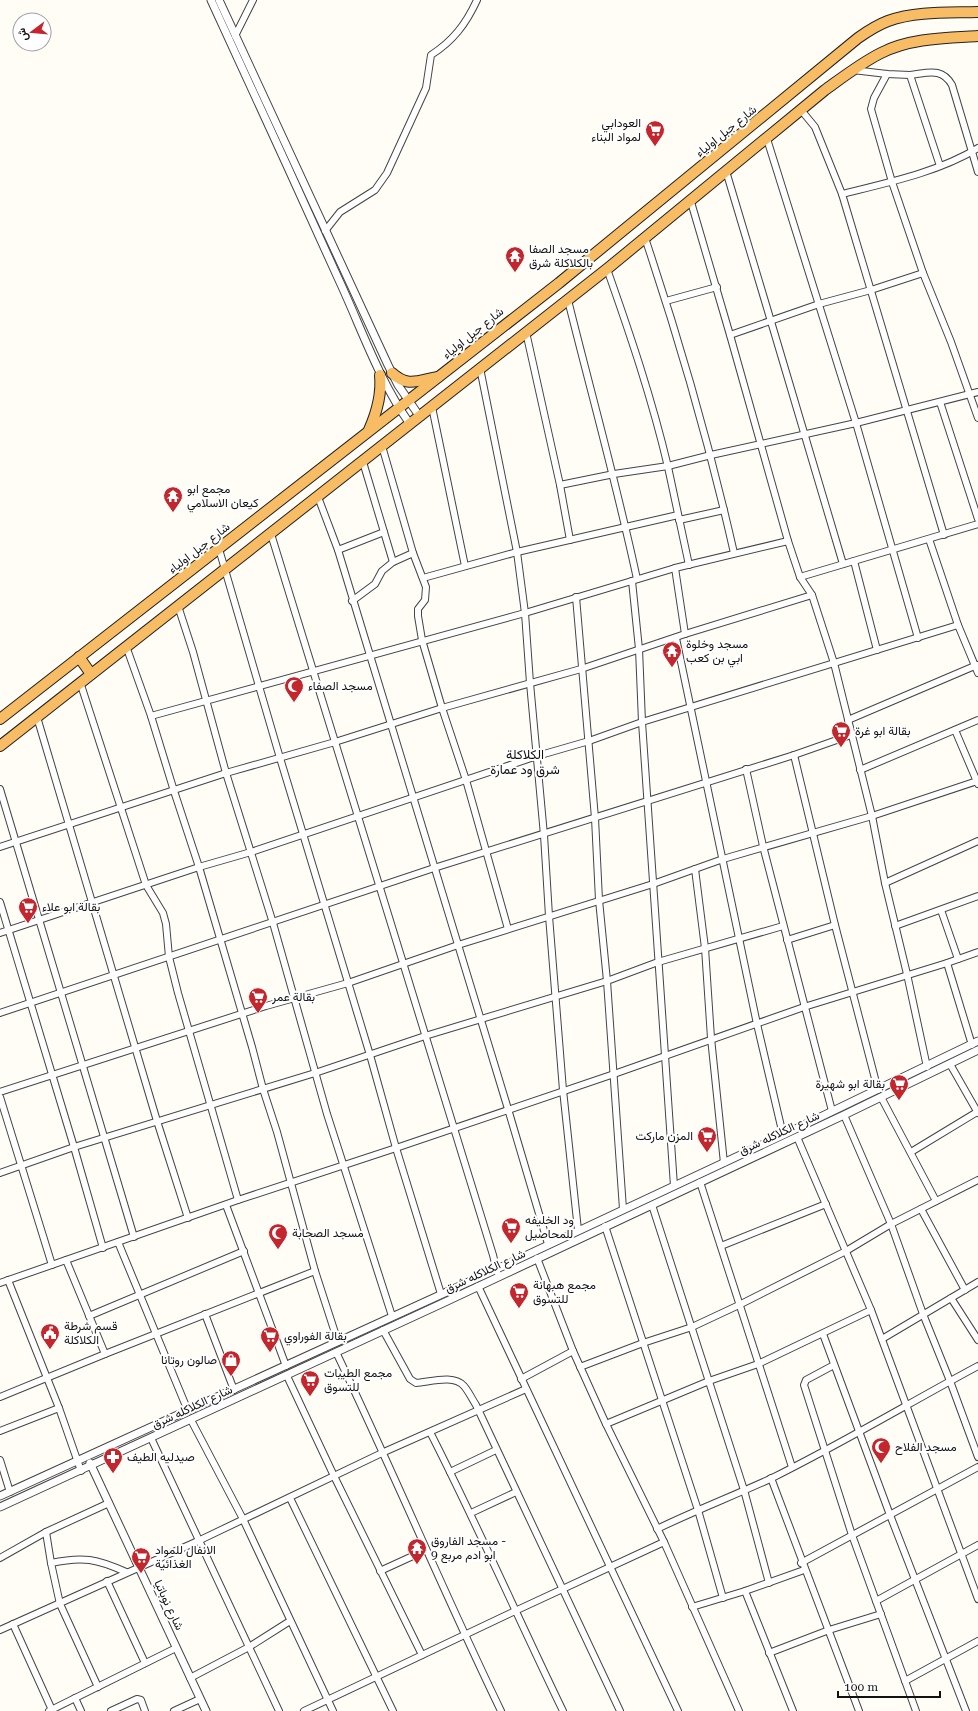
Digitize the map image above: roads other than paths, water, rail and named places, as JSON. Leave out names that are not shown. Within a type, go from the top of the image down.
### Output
[{"type":"highway","name":"شارع جبل اولياء","points":[[0,719],[220,549],[408,400],[440,377],[611,241],[858,38],[872,28],[904,16],[978,12]]},
{"type":"highway","points":[[0,746],[568,300],[691,202],[726,171],[801,110],[853,70],[882,52],[896,48],[931,39],[978,36]]},
{"type":"highway","points":[[392,373],[402,381],[408,382],[440,377]]},
{"type":"highway","points":[[368,432],[378,411],[381,387],[380,375]]},
{"type":"highway","points":[[79,657],[91,674]]},
{"type":"street","points":[[211,0],[353,301],[392,373],[420,417]]},
{"type":"street","points":[[219,0],[324,231],[353,301],[380,375],[410,424]]},
{"type":"street","points":[[235,36],[253,0]]},
{"type":"street","points":[[324,231],[340,212],[375,190],[387,173],[426,88],[431,55],[446,46],[464,25],[477,0]]},
{"type":"street","points":[[853,70],[887,74],[910,75],[937,72],[943,74],[949,79],[952,85],[978,172]]},
{"type":"street","points":[[887,74],[874,98],[871,109],[892,182],[923,273],[951,342],[978,418]]},
{"type":"street","points":[[910,75],[940,166]]},
{"type":"street","points":[[801,110],[815,126],[842,194],[944,535]]},
{"type":"street","points":[[767,138],[856,423],[918,638]]},
{"type":"street","points":[[842,194],[892,182],[940,166],[978,148]]},
{"type":"street","points":[[726,171],[770,320],[806,434],[843,564]]},
{"type":"street","points":[[691,202],[717,287],[788,541],[800,578],[812,595],[834,663],[872,816],[885,883],[927,1067]]},
{"type":"street","points":[[644,238],[666,301],[711,454],[734,553]]},
{"type":"street","points":[[607,269],[633,343],[668,466],[689,565]]},
{"type":"street","points":[[730,335],[819,304],[871,290],[923,273]]},
{"type":"street","points":[[666,301],[717,287]]},
{"type":"street","points":[[568,300],[594,406],[614,474],[626,528],[634,580],[652,884],[674,1186]]},
{"type":"street","points":[[526,332],[560,485],[570,540]]},
{"type":"street","points":[[480,368],[517,552],[525,613],[536,756],[544,835],[563,1090],[578,1230]]},
{"type":"street","points":[[560,485],[614,474],[668,466],[711,454],[856,423],[978,392]]},
{"type":"street","points":[[940,402],[978,519]]},
{"type":"street","points":[[432,407],[465,566]]},
{"type":"street","points":[[382,446],[413,553],[423,578],[426,596],[425,600],[418,609],[422,640],[442,708],[466,780],[508,929]]},
{"type":"street","points":[[363,462],[393,562]]},
{"type":"street","points":[[318,497],[338,550],[352,601],[548,1244]]},
{"type":"street","points":[[423,578],[517,552],[570,540],[724,510]]},
{"type":"street","points":[[800,578],[978,524]]},
{"type":"street","points":[[338,550],[384,532]]},
{"type":"street","points":[[271,534],[497,1268],[498,1277]]},
{"type":"street","points":[[929,539],[958,625],[976,665],[978,673]]},
{"type":"street","points":[[151,716],[206,699],[313,672],[422,640],[525,613],[675,568],[788,541]]},
{"type":"street","points":[[220,549],[280,758],[441,1294]]},
{"type":"street","points":[[352,601],[375,584],[382,571],[393,562],[413,553]]},
{"type":"street","points":[[854,561],[877,650]]},
{"type":"street","points":[[675,568],[685,634]]},
{"type":"street","points":[[0,847],[226,774],[442,708],[582,668],[685,634],[812,595]]},
{"type":"street","points":[[576,597],[595,818],[599,900],[614,1074],[622,1209]]},
{"type":"street","points":[[178,606],[206,699],[226,774],[273,923],[315,1073],[392,1316]]},
{"type":"street","points":[[0,933],[40,921],[199,867],[251,852],[536,756],[589,741],[642,722],[958,625]]},
{"type":"street","points":[[676,638],[783,1135]]},
{"type":"street","points":[[126,646],[151,716],[199,867],[263,1089],[277,1132],[315,1271],[338,1342]]},
{"type":"street","points":[[848,720],[976,665]]},
{"type":"street","points":[[80,682],[146,885],[163,913],[166,924],[169,957],[188,1030],[238,1200]]},
{"type":"street","points":[[37,717],[94,903],[157,1121],[188,1218]]},
{"type":"street","points":[[860,770],[978,720]]},
{"type":"street","points":[[0,1092],[188,1030],[348,983],[508,929],[652,884],[763,846],[872,816],[977,783],[955,730]]},
{"type":"street","points":[[0,1013],[220,939],[325,906],[434,868],[544,835],[746,769],[794,755],[851,735]]},
{"type":"street","points":[[794,755],[835,925],[880,1093],[936,1201]]},
{"type":"street","points":[[746,769],[783,926],[832,1111]]},
{"type":"street","points":[[0,789],[62,992],[134,1237]]},
{"type":"street","points":[[885,883],[978,841]]},
{"type":"street","points":[[695,869],[705,948],[711,1038],[724,1163]]},
{"type":"street","points":[[896,926],[978,896]]},
{"type":"street","points":[[0,902],[103,1248]]},
{"type":"street","points":[[941,910],[958,959]]},
{"type":"street","points":[[787,940],[835,925]]},
{"type":"street","points":[[0,1173],[74,1147],[315,1073],[425,1036],[607,981],[658,962],[783,926]]},
{"type":"street","points":[[0,1283],[290,1182],[396,1148],[563,1090],[614,1074],[711,1038],[978,952]]},
{"type":"street","points":[[947,963],[975,1043]]},
{"type":"street","name":"شارع الكلاكله شرق","points":[[0,1507],[287,1376],[844,1115],[927,1067],[975,1043]]},
{"type":"street","name":"شارع الكلاكله شرق","points":[[0,1496],[338,1342],[724,1163],[832,1111],[950,1064],[978,1050]]},
{"type":"street","points":[[911,1152],[978,1113],[950,1064]]},
{"type":"street","points":[[0,1097],[52,1265]]},
{"type":"street","points":[[844,1115],[891,1224],[923,1314],[978,1457]]},
{"type":"street","points":[[797,1137],[871,1310],[936,1490],[978,1599]]},
{"type":"street","points":[[580,1367],[643,1343],[692,1327],[739,1305],[846,1251],[891,1224],[978,1180]]},
{"type":"street","points":[[700,1182],[792,1467]]},
{"type":"street","points":[[226,1204],[286,1366]]},
{"type":"street","points":[[721,1246],[826,1204]]},
{"type":"street","points":[[652,1205],[744,1490],[768,1583]]},
{"type":"street","points":[[921,1209],[964,1290]]},
{"type":"street","points":[[606,1226],[698,1510],[724,1598]]},
{"type":"street","points":[[118,1242],[188,1411]]},
{"type":"street","points":[[89,1316],[244,1251]]},
{"type":"street","points":[[537,1258],[580,1367],[606,1424],[664,1542],[739,1711]]},
{"type":"street","points":[[66,1260],[105,1354]]},
{"type":"street","points":[[0,1397],[315,1271]]},
{"type":"street","points":[[8,1280],[59,1408],[81,1470]]},
{"type":"street","points":[[882,1339],[978,1282]]},
{"type":"street","points":[[478,1286],[678,1711]]},
{"type":"street","points":[[951,1298],[978,1340]]},
{"type":"street","points":[[606,1424],[710,1381],[758,1364],[871,1310]]},
{"type":"street","points":[[205,1314],[234,1390]]},
{"type":"street","points":[[383,1330],[410,1379],[416,1383],[452,1379],[459,1381],[464,1386],[478,1411],[620,1711]]},
{"type":"street","points":[[823,1334],[890,1515],[966,1711]]},
{"type":"street","points":[[521,1379],[573,1351]]},
{"type":"street","points":[[336,1352],[384,1452],[464,1635],[501,1711]]},
{"type":"street","points":[[834,1365],[804,1382],[824,1450],[852,1535],[916,1711]]},
{"type":"street","points":[[657,1529],[771,1478],[860,1432],[978,1366]]},
{"type":"street","points":[[287,1376],[334,1476],[422,1655]]},
{"type":"street","points":[[0,1630],[60,1604],[139,1566],[198,1541],[384,1452],[526,1389]]},
{"type":"street","points":[[0,1431],[59,1408]]},
{"type":"street","points":[[191,1420],[243,1519],[333,1711]]},
{"type":"street","points":[[430,1432],[471,1513],[562,1711]]},
{"type":"street","points":[[151,1438],[279,1711]]},
{"type":"street","points":[[450,1472],[496,1450]]},
{"type":"street","name":"شارع نوباتيا","points":[[88,1457],[206,1711]]},
{"type":"street","points":[[0,1460],[10,1492]]},
{"type":"street","points":[[801,1563],[978,1467]]},
{"type":"street","points":[[771,1478],[801,1563],[859,1711]]},
{"type":"street","points":[[471,1513],[516,1492]]},
{"type":"street","points":[[290,1498],[393,1711]]},
{"type":"street","points":[[0,1558],[46,1532],[109,1503]]},
{"type":"street","points":[[46,1532],[60,1604],[98,1687]]},
{"type":"street","points":[[304,1711],[664,1542]]},
{"type":"street","points":[[876,1601],[978,1545]]},
{"type":"street","points":[[380,1571],[426,1550]]},
{"type":"street","points":[[51,1563],[71,1558],[80,1558],[109,1564],[126,1572]]},
{"type":"street","points":[[692,1607],[724,1598],[804,1570]]},
{"type":"street","points":[[107,1581],[145,1663]]},
{"type":"street","points":[[745,1591],[793,1711]]},
{"type":"street","points":[[769,1653],[828,1630],[881,1614]]},
{"type":"street","points":[[190,1678],[248,1647],[290,1621]]},
{"type":"street","points":[[13,1624],[50,1710],[176,1648]]},
{"type":"street","points":[[905,1681],[978,1641]]},
{"type":"street","points":[[75,1698],[81,1711]]},
{"type":"street","points":[[111,1711],[137,1699],[141,1700],[145,1711]]},
{"type":"street","points":[[174,1711],[200,1699]]},
{"type":"place","name":"العودابي لمواد البناء","points":[[655,147]]},
{"type":"place","name":"مسجد الصفا بالكلاكلة شرق","points":[[515,273]]},
{"type":"place","name":"مجمع ابو كيعان الاسلامي","points":[[173,513]]},
{"type":"place","name":"مسجد وخلوة ابي بن كعب","points":[[672,668]]},
{"type":"place","name":"مسجد الصفاء","points":[[294,703]]},
{"type":"place","name":"بقالة ابو غرة","points":[[841,748]]},
{"type":"place","name":"بقالة ابو علاء","points":[[28,924]]},
{"type":"place","name":"بقالة عمر","points":[[258,1014]]},
{"type":"place","name":"بقالة ابو شهيرة","points":[[899,1101]]},
{"type":"place","name":"المزن ماركت","points":[[707,1153]]},
{"type":"place","name":"ود الخليفه للمحاصيل","points":[[511,1244]]},
{"type":"place","name":"مسجد الصحابة","points":[[278,1250]]},
{"type":"place","name":"مجمع هبهانة للتسوق","points":[[519,1309]]},
{"type":"place","name":"قسم شرطة الكلاكلة","points":[[50,1350]]},
{"type":"place","name":"بقالة الفوراوي","points":[[270,1353]]},
{"type":"place","name":"صالون روتانا","points":[[231,1377]]},
{"type":"place","name":"مجمع الطيبات للتسوق","points":[[310,1397]]},
{"type":"place","name":"مسجد الفلاح","points":[[881,1464]]},
{"type":"place","name":"صيدليه الطيف","points":[[113,1474]]},
{"type":"place","name":"مسجد الفاروق - ابو ادم مربع 9","points":[[417,1565]]},
{"type":"place","name":"الانفال للمواد الغذائية","points":[[141,1574]]},
{"type":"district","name":"الكلاكلة شرق ود عمارة","points":[[525,762]]}]
